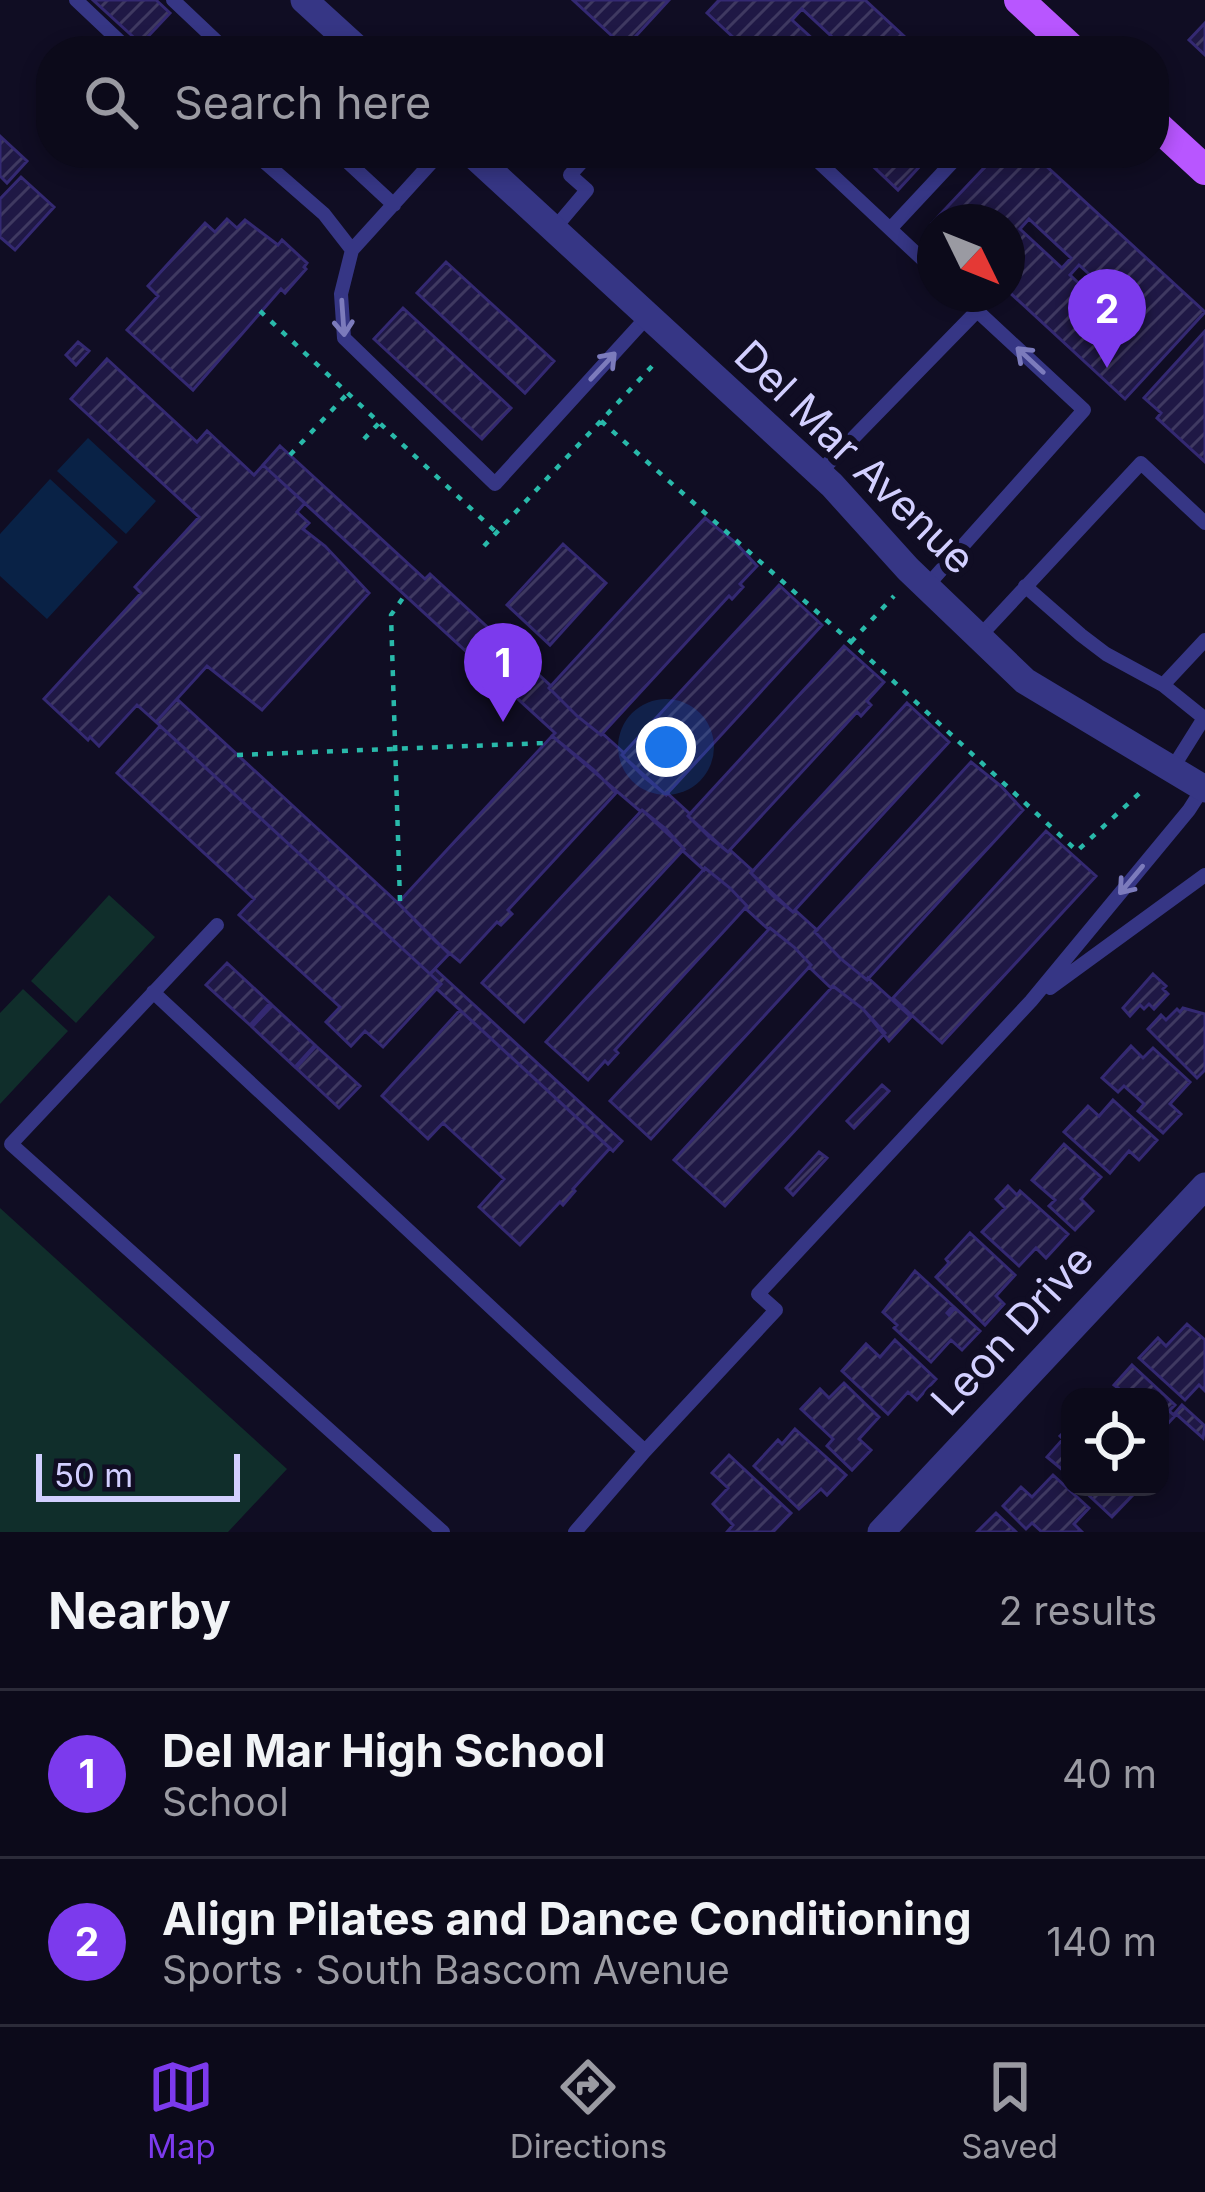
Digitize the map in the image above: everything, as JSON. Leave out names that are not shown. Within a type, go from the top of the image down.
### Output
[{"type":"main road","points":[[1036,6],[1057,36]]},
{"type":"main road","points":[[1169,137],[1205,170]]},
{"type":"street","points":[[304,0],[344,36]]},
{"type":"street","name":"Del Mar Avenue","points":[[487,168],[819,473],[926,587],[1025,681],[1204,789]]},
{"type":"street","name":"Leon Drive","points":[[880,1532],[1205,1186]]},
{"type":"lane","points":[[76,0],[114,36]]},
{"type":"lane","points":[[173,0],[211,36]]},
{"type":"lane","points":[[271,168],[324,214],[352,250]]},
{"type":"lane","points":[[354,168],[394,205]]},
{"type":"lane","points":[[427,168],[352,250],[341,294],[344,338],[495,484],[648,316]]},
{"type":"lane","points":[[554,230],[586,190],[570,175],[576,168]]},
{"type":"lane","points":[[824,168],[917,254]]},
{"type":"lane","points":[[890,229],[947,168]]},
{"type":"lane","points":[[819,473],[976,312]]},
{"type":"lane","points":[[926,587],[1084,410],[978,312]]},
{"type":"lane","points":[[979,638],[1141,463],[1205,523]]},
{"type":"lane","points":[[1025,586],[1106,654],[1163,685],[1204,718],[1172,769]]},
{"type":"lane","points":[[1163,685],[1205,640]]},
{"type":"lane","points":[[575,1532],[776,1310],[758,1294],[1031,1001],[1204,789]]},
{"type":"lane","points":[[1031,1001],[1205,875]]},
{"type":"lane","points":[[217,925],[11,1144],[443,1532]]},
{"type":"lane","points":[[153,992],[645,1451]]},
{"type":"path","points":[[260,311],[497,532]]},
{"type":"path","points":[[484,546],[655,363]]},
{"type":"path","points":[[290,455],[348,393]]},
{"type":"path","points":[[601,421],[1077,851],[1144,789]]},
{"type":"path","points":[[364,439],[379,423]]},
{"type":"path","points":[[400,901],[391,615],[405,595]]},
{"type":"path","points":[[851,642],[894,596]]},
{"type":"path","points":[[237,754],[546,743]]},
{"type":"green space","points":[[109,895],[155,937],[76,1023],[31,981]]},
{"type":"green space","points":[[23,989],[68,1031],[0,1104],[0,1013]]},
{"type":"green space","points":[[0,1208],[287,1469],[228,1532],[0,1532]]},
{"type":"water","points":[[88,438],[156,501],[126,534],[57,471]]},
{"type":"water","points":[[50,479],[118,542],[47,619],[0,576],[0,534]]},
{"type":"building","points":[[93,0],[156,0],[170,13],[148,36],[132,36]]},
{"type":"building","points":[[573,0],[669,0],[636,36],[612,36]]},
{"type":"building","points":[[719,0],[865,0],[904,36],[831,36],[802,9],[792,20],[810,36],[732,36],[707,13]]},
{"type":"building","points":[[1205,23],[1205,55],[1189,40]]},
{"type":"building","points":[[0,136],[27,161],[7,183],[0,176]]},
{"type":"building","points":[[875,168],[918,168],[898,190]]},
{"type":"building","points":[[984,168],[1048,168],[1205,312],[1125,399],[1025,307],[1025,234],[1062,268],[1071,258],[1029,219],[1025,223],[1025,204],[950,204]],"holes":[[[1079,265],[1120,302],[1110,313],[1070,275]]]},
{"type":"building","points":[[21,177],[54,207],[15,250],[0,237],[0,199]]},
{"type":"building","points":[[227,219],[237,228],[245,220],[278,245],[282,240],[307,263],[306,269],[285,293],[281,289],[193,390],[127,330],[158,296],[148,286],[205,223],[215,232]]},
{"type":"building","points":[[446,262],[554,361],[525,393],[417,293]]},
{"type":"building","points":[[403,308],[511,408],[482,439],[374,339]]},
{"type":"building","points":[[1205,331],[1205,462],[1157,418],[1161,413],[1144,398]]},
{"type":"building","points":[[78,342],[89,351],[76,365],[66,355]]},
{"type":"building","points":[[107,359],[197,442],[207,431],[254,475],[263,465],[305,503],[297,512],[309,523],[303,529],[369,593],[262,710],[207,666],[156,722],[137,705],[99,746],[44,699],[141,593],[135,587],[199,517],[71,399]]},
{"type":"building","points":[[280,446],[425,579],[430,574],[577,716],[603,734],[709,837],[753,871],[773,896],[817,930],[841,959],[911,1017],[889,1041],[863,1009],[831,988],[794,947],[682,850],[666,829],[552,736],[555,733],[263,465]]},
{"type":"building","points":[[705,518],[757,566],[732,599],[729,596],[601,735],[549,688]]},
{"type":"building","points":[[563,544],[606,583],[550,645],[507,605]]},
{"type":"building","points":[[779,585],[822,625],[666,795],[622,755]]},
{"type":"building","points":[[844,646],[884,682],[861,716],[857,712],[728,852],[688,816]]},
{"type":"building","points":[[177,699],[449,954],[430,974],[156,722]]},
{"type":"building","points":[[907,703],[949,742],[793,912],[751,873]]},
{"type":"building","points":[[160,726],[441,984],[383,1047],[365,1031],[351,1046],[326,1022],[340,1007],[239,915],[254,899],[117,773]]},
{"type":"building","points":[[552,736],[616,793],[508,910],[512,914],[501,925],[497,922],[460,962],[398,903]]},
{"type":"building","points":[[971,762],[1023,810],[867,980],[815,932]]},
{"type":"building","points":[[642,810],[684,849],[524,1022],[482,983]]},
{"type":"building","points":[[1046,831],[1096,876],[942,1043],[893,998]]},
{"type":"building","points":[[705,868],[747,906],[615,1050],[618,1053],[608,1064],[605,1061],[588,1080],[546,1042]]},
{"type":"building","points":[[770,928],[811,965],[651,1139],[610,1101]]},
{"type":"building","points":[[227,963],[270,1003],[250,1025],[206,985]]},
{"type":"building","points":[[435,969],[622,1141],[613,1151],[436,988],[441,984],[430,974]]},
{"type":"building","points":[[1153,974],[1168,994],[1154,1009],[1140,1005],[1130,1016],[1123,1008]]},
{"type":"building","points":[[833,986],[885,1033],[725,1206],[674,1160]]},
{"type":"building","points":[[272,1005],[315,1045],[295,1067],[252,1027]]},
{"type":"building","points":[[1183,1008],[1205,1014],[1205,1070],[1197,1078],[1148,1029],[1161,1015],[1166,1020]]},
{"type":"building","points":[[460,1010],[610,1148],[563,1205],[560,1202],[520,1245],[479,1207],[504,1179],[443,1123],[428,1139],[382,1096]]},
{"type":"building","points":[[316,1046],[360,1086],[339,1108],[296,1068]]},
{"type":"building","points":[[1131,1046],[1143,1058],[1153,1048],[1190,1082],[1170,1104],[1181,1114],[1163,1133],[1138,1111],[1144,1104],[1124,1086],[1118,1092],[1102,1078]]},
{"type":"building","points":[[882,1085],[889,1091],[854,1128],[847,1121]]},
{"type":"building","points":[[1113,1100],[1157,1140],[1139,1160],[1129,1151],[1110,1173],[1064,1132],[1088,1106],[1099,1116]]},
{"type":"building","points":[[1064,1144],[1101,1177],[1081,1199],[1093,1211],[1075,1230],[1049,1206],[1055,1200],[1032,1180]]},
{"type":"building","points":[[819,1152],[827,1158],[793,1195],[786,1188]]},
{"type":"building","points":[[1008,1186],[1068,1234],[1046,1258],[1036,1248],[1019,1266],[982,1232],[1005,1208],[996,1199]]},
{"type":"building","points":[[970,1233],[1015,1275],[996,1296],[1004,1304],[985,1325],[936,1277]]},
{"type":"building","points":[[915,1271],[953,1306],[949,1315],[955,1308],[980,1331],[962,1350],[951,1340],[931,1362],[883,1312]]},
{"type":"building","points":[[1187,1324],[1205,1340],[1205,1391],[1199,1385],[1185,1400],[1139,1358],[1158,1338],[1166,1346]]},
{"type":"building","points":[[895,1340],[936,1379],[917,1400],[908,1392],[888,1414],[842,1371],[866,1344],[880,1357]]},
{"type":"building","points":[[1132,1365],[1157,1388],[1118,1388],[1114,1385]]},
{"type":"building","points":[[844,1383],[879,1417],[859,1439],[871,1450],[852,1470],[827,1446],[833,1439],[801,1409],[820,1389],[829,1398]]},
{"type":"building","points":[[1182,1405],[1205,1426],[1203,1438],[1175,1413]]},
{"type":"building","points":[[795,1429],[846,1475],[827,1495],[821,1489],[799,1509],[754,1466]]},
{"type":"building","points":[[1061,1441],[1061,1469],[1047,1457]]},
{"type":"building","points":[[729,1455],[791,1513],[773,1532],[727,1532],[733,1525],[713,1504],[728,1488],[712,1473]]},
{"type":"building","points":[[1053,1475],[1061,1482],[1061,1496],[1076,1496],[1089,1508],[1074,1524],[1082,1532],[1042,1532],[1032,1523],[1026,1529],[1003,1506],[1021,1487],[1032,1497]]},
{"type":"building","points":[[1090,1496],[1132,1496],[1112,1517]]},
{"type":"building","points":[[996,1513],[1016,1532],[977,1532]]},
{"type":"place","name":"Align Pilates and Dance Conditioning","points":[[1107,368]]},
{"type":"place","name":"Del Mar High School","points":[[503,722]]}]
